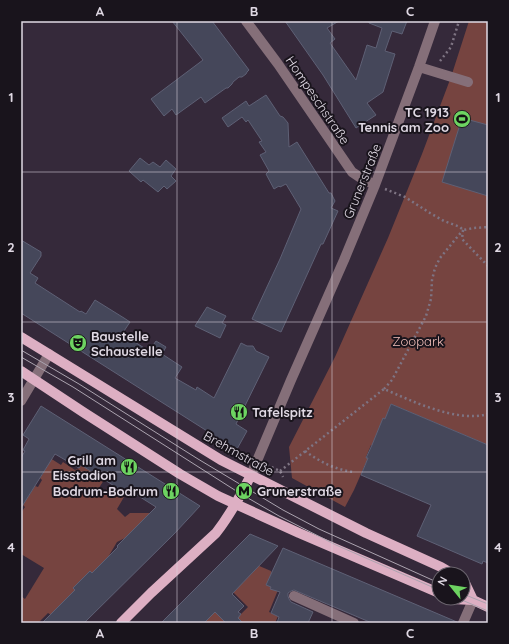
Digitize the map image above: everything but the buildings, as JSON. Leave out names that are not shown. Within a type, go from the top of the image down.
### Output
[{"type":"main road","name":"Brehmstraße","points":[[21,337],[220,460],[348,524],[439,566]]},
{"type":"main road","points":[[21,371],[180,474],[218,496],[431,590]]},
{"type":"main road","name":"Grunerstraße","points":[[121,623],[156,588],[216,533],[235,504],[251,475]]},
{"type":"main road","points":[[471,596],[473,600],[488,607]]},
{"type":"street","name":"Hompeschstraße","points":[[246,21],[278,64],[352,172],[376,185]]},
{"type":"street","name":"Grunerstraße","points":[[251,475],[376,185],[420,67],[435,21]]},
{"type":"street","points":[[420,67],[468,82]]},
{"type":"street","points":[[21,401],[49,354]]},
{"type":"street","points":[[294,596],[354,623]]},
{"type":"street","points":[[462,623],[473,600]]},
{"type":"path","points":[[433,71],[451,47],[459,21]]},
{"type":"path","points":[[376,185],[405,197],[434,216],[460,227],[463,230]]},
{"type":"path","points":[[280,471],[384,389],[392,380],[426,316],[431,299],[432,280],[435,268],[440,258],[463,230],[488,227]]},
{"type":"path","points":[[463,230],[462,240],[488,266]]},
{"type":"path","points":[[384,389],[421,405],[461,416],[475,417],[488,414]]},
{"type":"path","points":[[305,451],[332,466],[354,472]]},
{"type":"green space","name":"Zoopark","points":[[469,21],[488,21],[488,445],[391,404],[385,419],[383,419],[373,446],[371,445],[366,457],[368,458],[345,507],[292,478],[289,447],[335,357],[388,238],[451,77]]},
{"type":"green space","points":[[50,458],[61,465],[63,462],[75,470],[81,465],[104,480],[97,491],[103,494],[108,487],[124,497],[117,509],[125,517],[130,513],[150,513],[125,538],[117,542],[107,559],[92,573],[90,571],[73,588],[75,590],[51,615],[48,613],[38,623],[21,623],[21,596],[25,599],[44,568],[21,554],[21,513],[25,507],[23,505],[35,486],[38,487],[42,480],[40,478]]},
{"type":"green space","points":[[257,565],[271,571],[278,590],[269,612],[278,616],[275,623],[242,623],[238,617],[248,607],[233,592]]},
{"type":"green space","points":[[214,610],[227,623],[206,623],[207,622],[204,620]]},
{"type":"tram line","points":[[21,350],[79,384],[198,459],[283,510],[319,529],[431,579]]},
{"type":"tram line","points":[[21,357],[73,387],[241,494],[279,516],[336,545],[431,587]]},
{"type":"tram line","points":[[471,597],[488,604]]},
{"type":"tram line","points":[[471,604],[488,611]]},
{"type":"place","name":"TC 1913 Tennis am Zoo","points":[[462,119]]},
{"type":"place","name":"Baustelle Schaustelle","points":[[78,343]]},
{"type":"place","name":"Tafelspitz","points":[[239,412]]},
{"type":"place","name":"Grill am Eisstadion","points":[[129,467]]},
{"type":"place","name":"Bodrum-Bodrum","points":[[171,491]]},
{"type":"place","name":"Grunerstraße","points":[[244,491]]}]
